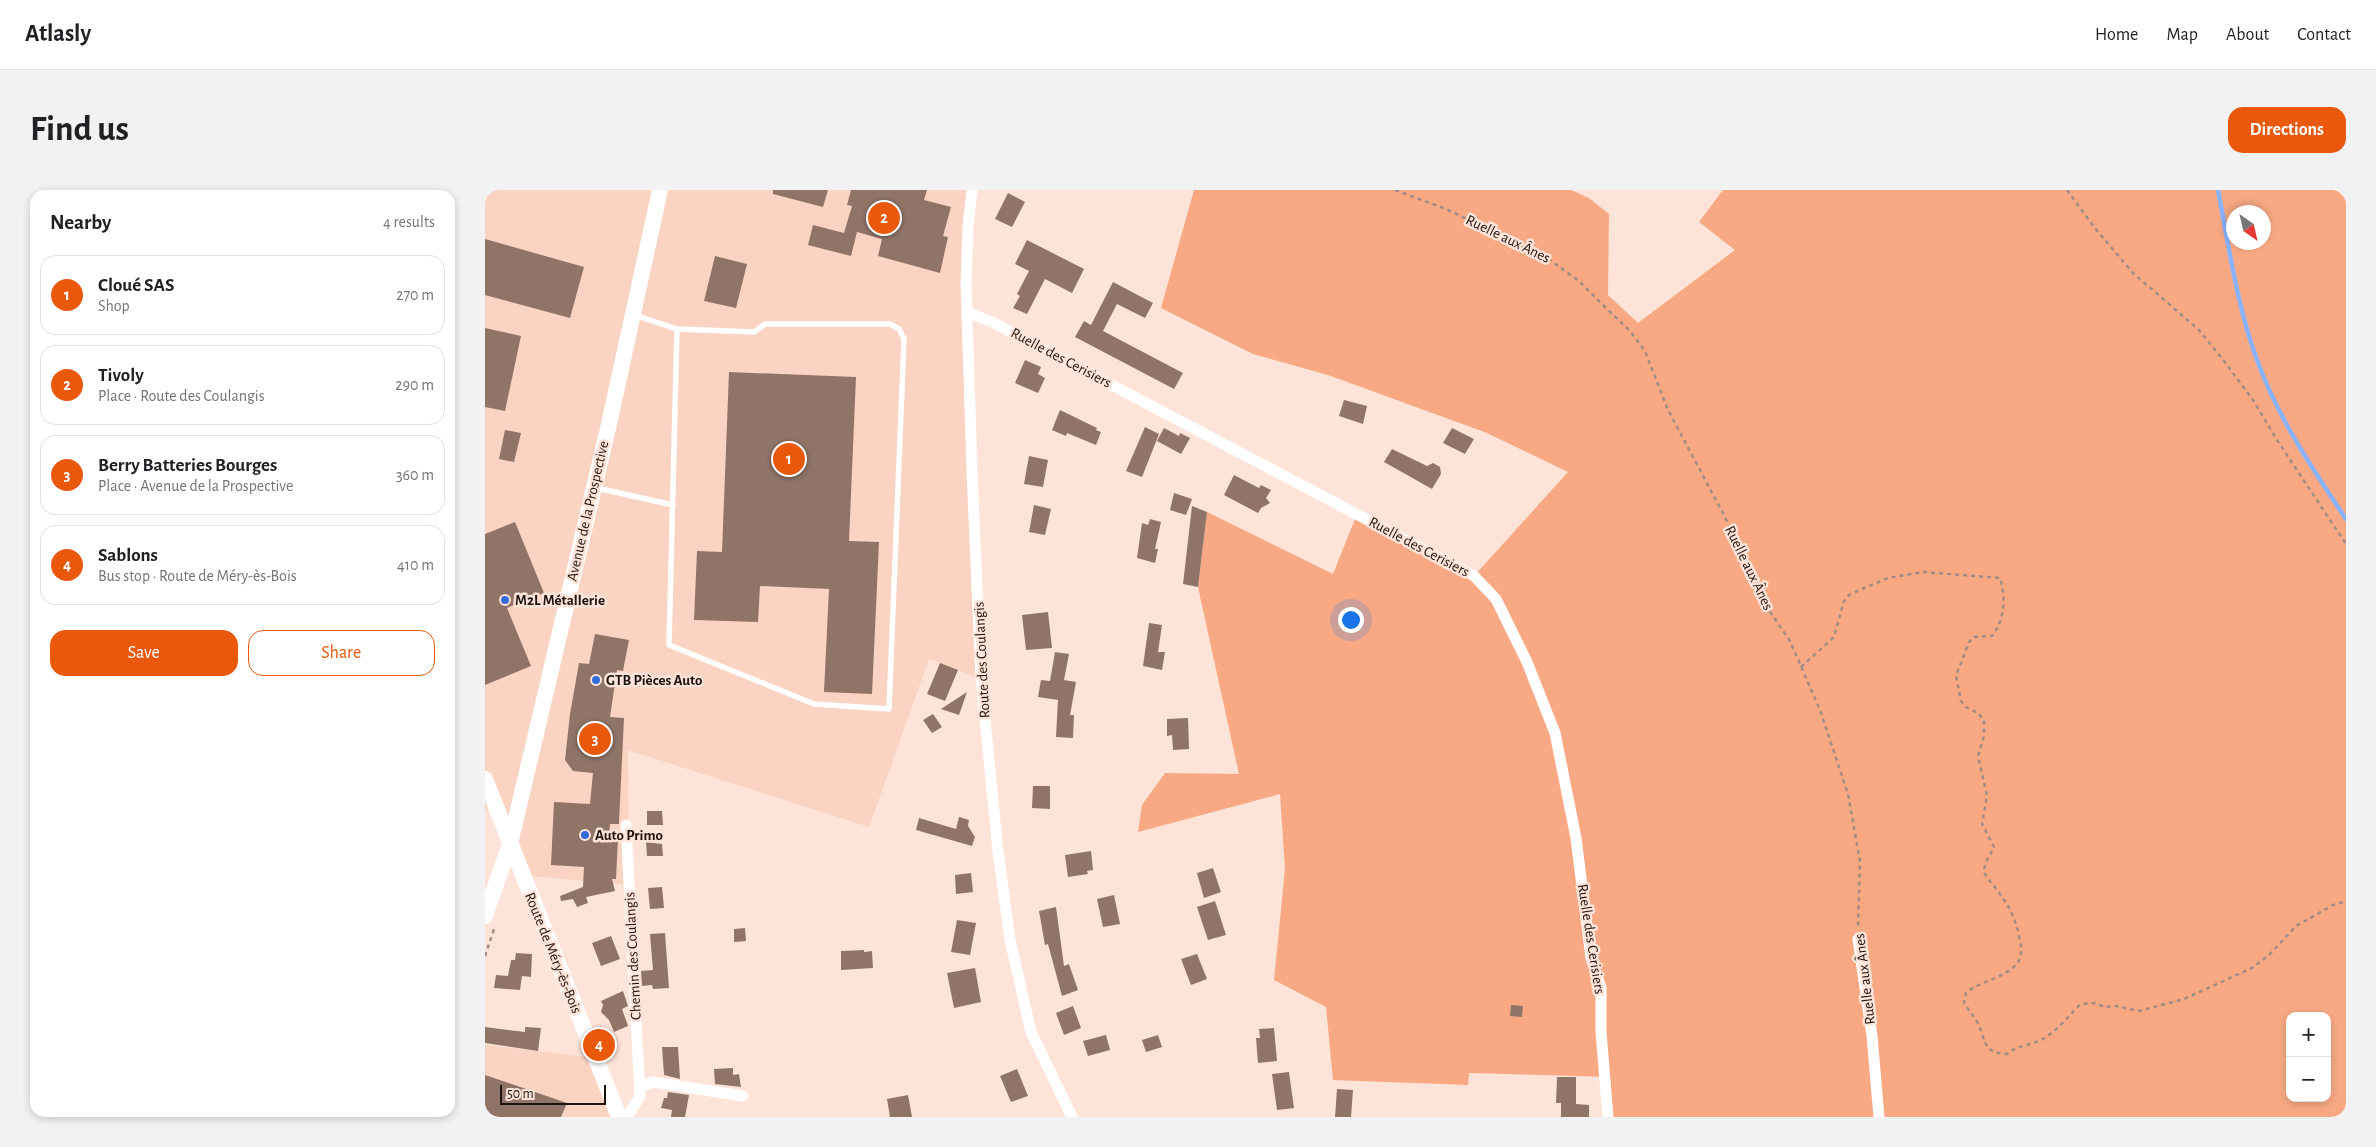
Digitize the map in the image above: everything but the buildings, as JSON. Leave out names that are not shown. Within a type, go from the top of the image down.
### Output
[{"type":"main road","name":"Avenue de la Prospective","points":[[490,920],[510,844],[660,190]]},
{"type":"main road","name":"Route de Méry-ès-Bois","points":[[485,779],[619,1117]]},
{"type":"street","name":"Route des Coulangis","points":[[972,190],[968,226],[967,312],[981,679],[1010,940],[1031,1032],[1072,1117]]},
{"type":"street","name":"Ruelle des Cerisiers","points":[[967,312],[992,322],[1474,576],[1496,599],[1527,662],[1555,733],[1576,838],[1591,958],[1601,988],[1601,1032],[1608,1117]]},
{"type":"street","name":"Chemin des Coulangis","points":[[619,1117],[629,1114],[640,1096],[626,825]]},
{"type":"street","name":"Ruelle aux Ânes","points":[[1858,939],[1872,1036],[1879,1117]]},
{"type":"street","points":[[640,1087],[653,1082],[743,1096]]},
{"type":"lane","points":[[632,314],[677,329],[754,332],[765,324],[890,324],[899,329],[904,338],[889,709],[814,704],[669,645],[677,329]]},
{"type":"lane","points":[[593,487],[673,505]]},
{"type":"path","name":"Ruelle aux Ânes","points":[[1395,190],[1446,209],[1547,258],[1579,281],[1630,331],[1645,351],[1680,435],[1725,517],[1764,603],[1789,641],[1820,710],[1848,794],[1860,861],[1858,939]]},
{"type":"path","points":[[2067,190],[2094,227],[2133,273],[2199,330],[2224,360],[2253,400],[2282,448],[2346,544]]},
{"type":"path","points":[[1801,666],[1834,637],[1844,601],[1856,592],[1905,573],[1923,572],[2000,578],[2004,607],[1997,629],[1992,636],[1974,637],[1969,642],[1956,676],[1961,701],[1966,707],[1978,713],[1983,720],[1984,736],[1978,756],[1987,796],[1982,824],[1994,847],[1985,864],[1984,873],[2011,908],[2023,952],[2019,961],[2010,970],[1973,987],[1966,993],[1964,1003],[1976,1019],[1987,1049],[1995,1054],[2007,1054],[2014,1048],[2045,1038],[2065,1022],[2081,1004],[2096,1003],[2104,1007],[2116,1006],[2139,1011],[2184,999],[2252,968],[2269,955],[2296,926],[2335,904],[2346,902]]},
{"type":"path","points":[[485,956],[490,920]]},
{"type":"shaded area","points":[[485,190],[972,190],[968,226],[981,679],[929,659],[869,827],[628,750],[629,885],[522,875],[497,810],[485,809]]},
{"type":"shaded area","points":[[1194,190],[1571,190],[1589,198],[1609,214],[1608,295],[1638,323],[1735,250],[1699,222],[1723,190],[2346,190],[2346,1117],[1613,1117],[1610,1077],[1469,1073],[1468,1085],[1333,1080],[1326,1007],[1274,980],[1285,869],[1280,794],[1138,832],[1142,805],[1165,773],[1239,774],[1198,587],[1207,512],[1333,574],[1357,514],[1474,576],[1568,472],[1487,433],[1328,375],[1253,354],[1161,308]]},
{"type":"shaded area","points":[[485,1045],[595,1058],[619,1117],[485,1117]]},
{"type":"waterway","points":[[2218,190],[2244,319],[2265,381],[2285,422],[2308,462],[2346,519]]},
{"type":"place","name":"Tivoly","points":[[884,218]]},
{"type":"place","name":"Cloué SAS","points":[[789,459]]},
{"type":"place","name":"M2L Métallerie","points":[[505,600]]},
{"type":"place","name":"GTB Pièces Auto","points":[[596,680]]},
{"type":"place","name":"Berry Batteries Bourges","points":[[595,739]]},
{"type":"place","name":"Auto Primo","points":[[585,835]]},
{"type":"place","name":"Sablons","points":[[599,1045]]}]
